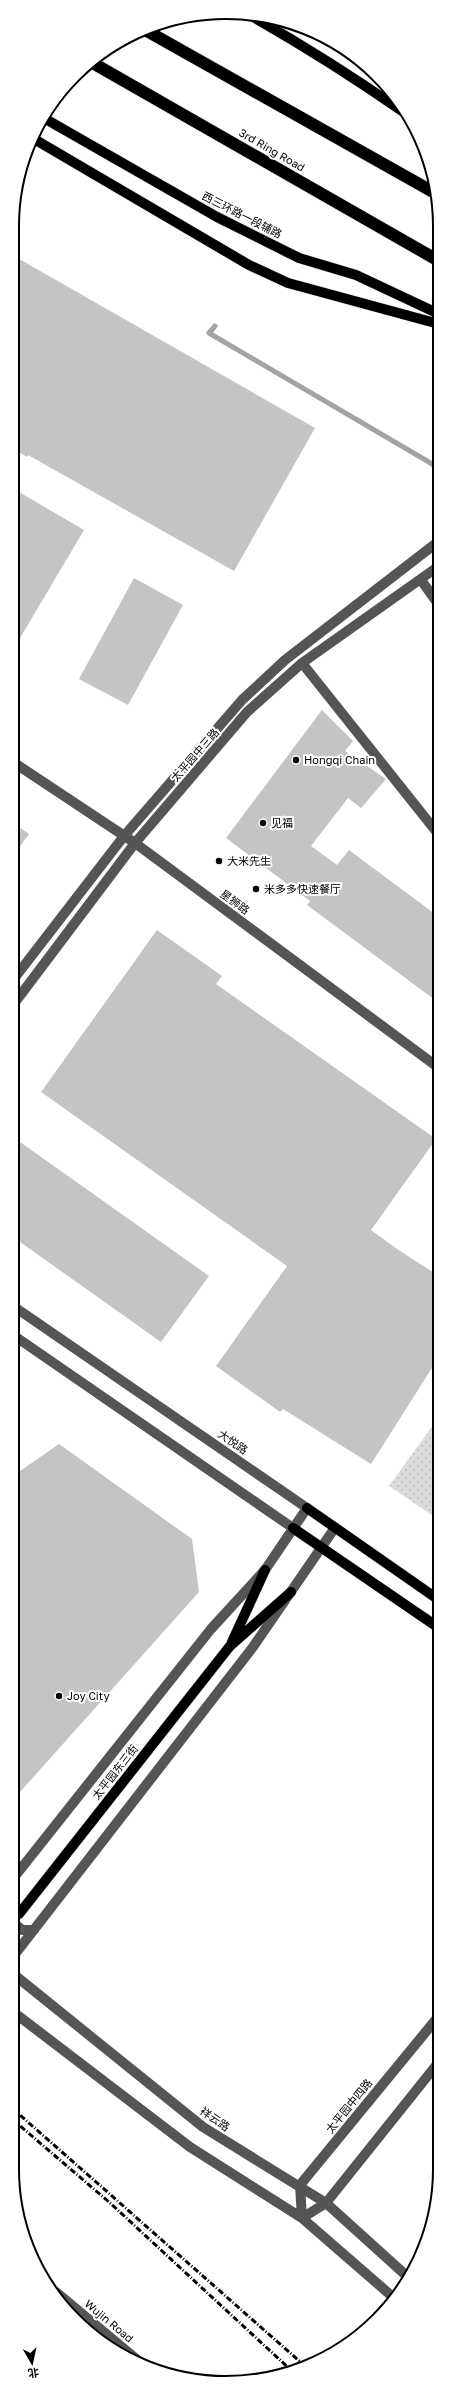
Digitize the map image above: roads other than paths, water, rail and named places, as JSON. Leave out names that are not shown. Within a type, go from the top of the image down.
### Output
[{"type":"highway","points":[[151,33],[430,190]]},
{"type":"highway","name":"3rd Ring Road","points":[[96,65],[433,257]]},
{"type":"main road","points":[[263,23],[302,45],[394,105]]},
{"type":"main road","name":"西三环路一段辅路","points":[[48,120],[217,218],[292,255],[356,275],[433,311]]},
{"type":"main road","points":[[37,141],[249,265],[288,283],[433,322]]},
{"type":"main road","name":"大悦路","points":[[307,1508],[334,1529],[433,1596]]},
{"type":"main road","points":[[293,1528],[321,1549],[433,1624]]},
{"type":"main road","points":[[230,1646],[265,1570]]},
{"type":"main road","points":[[230,1646],[291,1592]]},
{"type":"main road","name":"太平园东三街","points":[[19,1914],[230,1646]]},
{"type":"street","name":"太平园中三路","points":[[19,972],[124,836],[242,700],[285,660],[433,546]]},
{"type":"street","name":"太平园中三路","points":[[19,997],[135,843],[247,712],[302,663],[433,571]]},
{"type":"street","points":[[421,580],[433,597]]},
{"type":"street","points":[[302,663],[433,827]]},
{"type":"street","name":"星狮路","points":[[19,766],[135,843],[433,1064]]},
{"type":"street","name":"大悦路","points":[[19,1310],[307,1508]]},
{"type":"street","points":[[19,1339],[293,1528]]},
{"type":"street","points":[[19,1871],[211,1629],[265,1570],[307,1508]]},
{"type":"street","points":[[19,1949],[253,1648],[334,1529]]},
{"type":"street","points":[[19,1924],[22,1930],[34,1930]]},
{"type":"street","name":"祥云路","points":[[19,1979],[203,2127],[300,2185],[326,2204],[404,2274]]},
{"type":"street","points":[[19,2015],[190,2147],[302,2218],[390,2295]]},
{"type":"street","name":"太平园中四路","points":[[300,2185],[433,2023]]},
{"type":"street","points":[[302,2218],[326,2204],[433,2069]]},
{"type":"street","points":[[300,2185],[302,2218]]},
{"type":"street","name":"Wujin Road","points":[[67,2301],[126,2350]]},
{"type":"waterway","points":[[215,326],[209,333],[433,464]]},
{"type":"railway","points":[[19,2114],[300,2362]]},
{"type":"railway","points":[[19,2125],[109,2202],[287,2367]]},
{"type":"place","name":"Hongqi Chain","points":[[296,760]]},
{"type":"place","name":"见福","points":[[263,823]]},
{"type":"place","name":"大米先生","points":[[219,861]]},
{"type":"place","name":"米多多快速餐厅","points":[[256,889]]},
{"type":"place","name":"Joy City","points":[[59,1696]]}]
